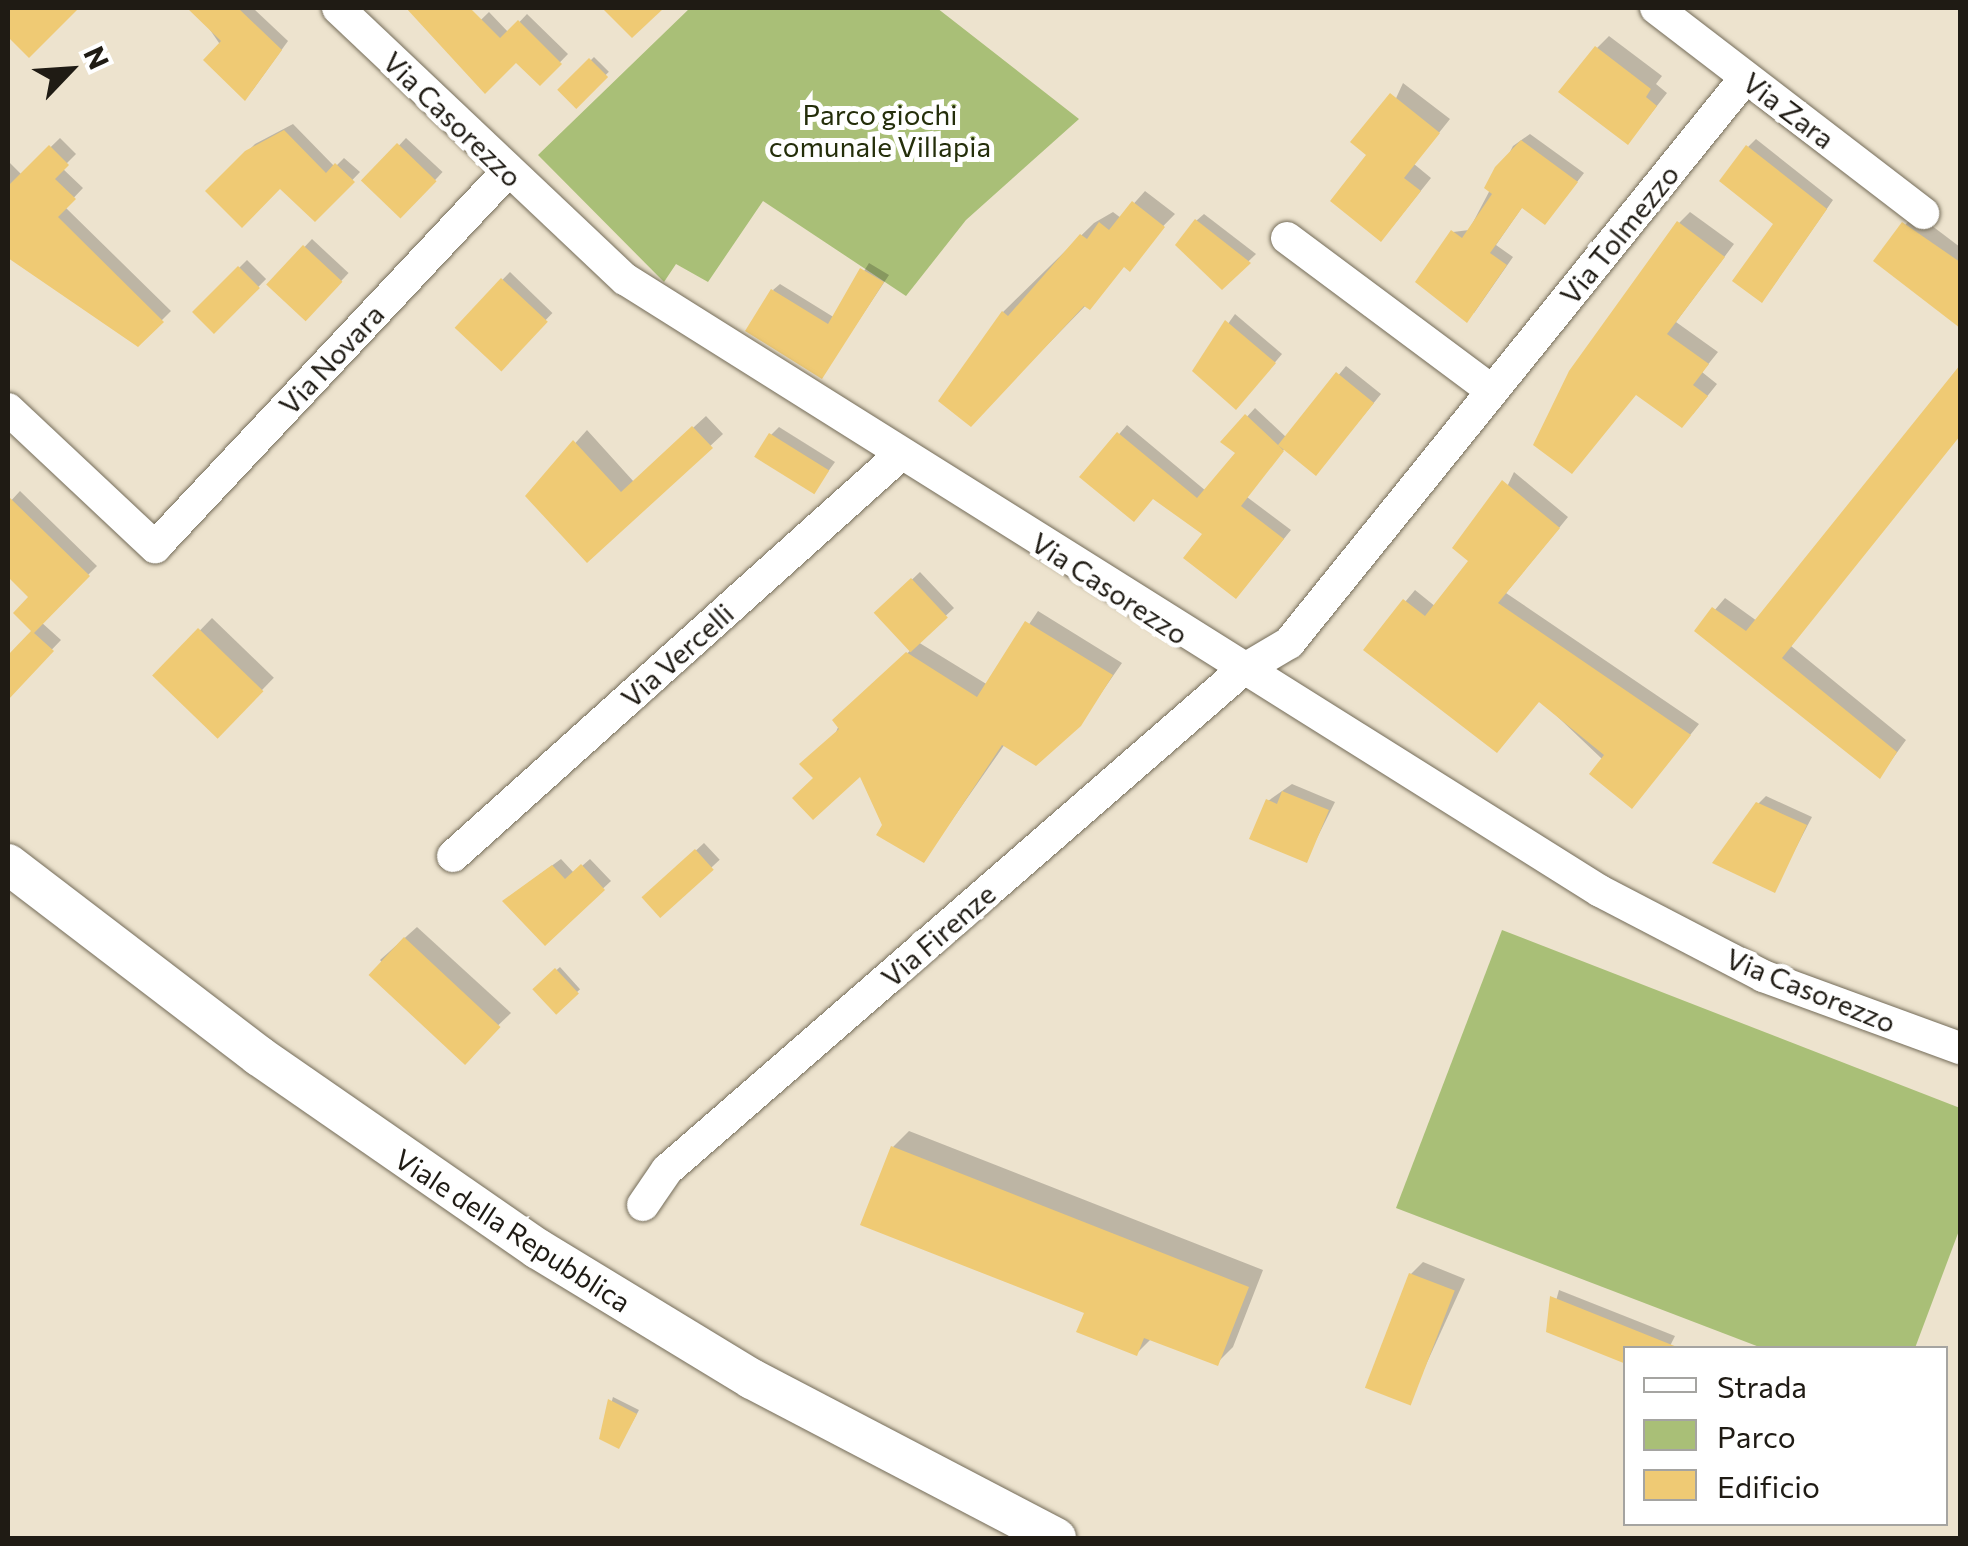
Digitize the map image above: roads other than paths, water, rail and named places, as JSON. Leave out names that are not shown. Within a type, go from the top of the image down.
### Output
[{"type":"street","name":"Via Casorezzo","points":[[338,8],[625,279],[1240,672],[1600,890],[1747,968],[1960,1048]]},
{"type":"street","name":"Via Zara","points":[[1656,8],[1923,213]]},
{"type":"street","name":"Via Tolmezzo","points":[[1240,672],[1288,642],[1746,77]]},
{"type":"street","name":"Via Novara","points":[[8,409],[155,547],[508,172]]},
{"type":"street","points":[[1287,238],[1492,391]]},
{"type":"street","name":"Via Vercelli","points":[[453,856],[902,454]]},
{"type":"street","name":"Via Firenze","points":[[643,1205],[667,1170],[1240,672]]},
{"type":"street","name":"Viale della Repubblica","points":[[8,864],[258,1056],[538,1249],[765,1386],[1056,1538]]},
{"type":"park label","name":"Parco giochi comunale Villapia","points":[[880,130]]}]
